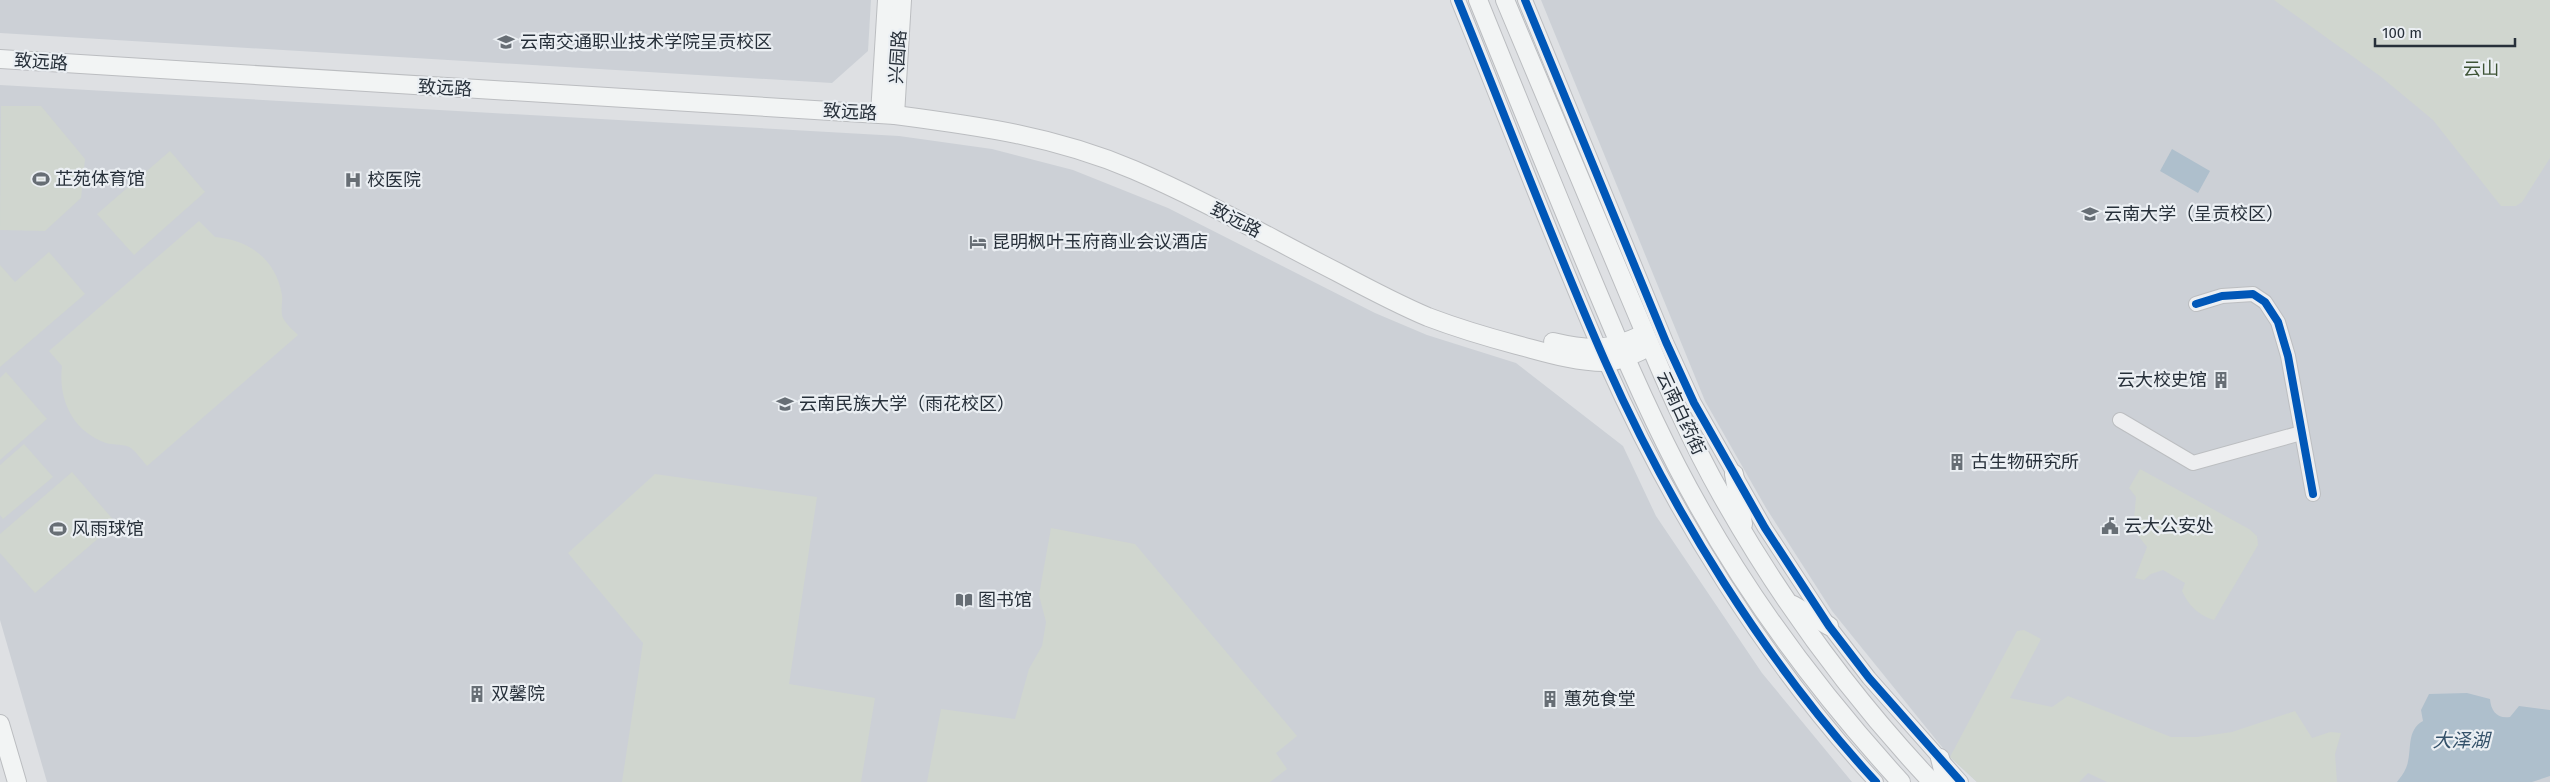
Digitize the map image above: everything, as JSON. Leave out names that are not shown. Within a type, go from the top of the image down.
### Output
[{"type":"main road","name":"兴园路","points":[[887,0],[888,109]]},
{"type":"main road","name":"兴园路","points":[[888,109],[902,0]]},
{"type":"main road","name":"云南白药街","points":[[1478,0],[1622,352],[1648,409],[1698,506],[1754,594],[1832,701],[1901,782]]},
{"type":"main road","name":"云南白药街","points":[[1505,0],[1616,269],[1673,399],[1720,494],[1788,602],[1854,694],[1932,782]]},
{"type":"main road","name":"致远路","points":[[0,48],[888,109],[1020,133],[1081,150],[1133,170],[1186,194],[1427,317],[1475,334],[1583,360],[1622,352],[1647,340]]},
{"type":"main road","name":"致远路","points":[[0,59],[888,109]]},
{"type":"main road","points":[[1591,279],[1598,282],[1606,281],[1613,276],[1616,269]]},
{"type":"main road","points":[[1648,409],[1652,400],[1658,396],[1666,396],[1673,399]]},
{"type":"main road","points":[[1734,474],[1746,536]]},
{"type":"main road","points":[[1788,602],[1829,626]]},
{"type":"main road","points":[[0,724],[17,782]]},
{"type":"main road","points":[[1940,758],[1946,782]]},
{"type":"main road","points":[[0,767],[4,782]]},
{"type":"street","points":[[1458,0],[1603,356],[1675,497],[1728,588],[1780,663],[1876,782]]},
{"type":"street","points":[[1525,0],[1666,342],[1694,403],[1766,528],[1829,626],[1869,678],[1961,782]]},
{"type":"street","points":[[2196,304],[2222,296],[2253,294],[2265,302],[2278,322],[2288,356],[2313,494]]},
{"type":"street","points":[[2120,420],[2193,462],[2302,433]]},
{"type":"shaded area","name":"云南交通职业技术学院呈贡校区","points":[[0,0],[871,0],[868,51],[832,83],[0,33]]},
{"type":"shaded area","name":"云南大学（呈贡校区）","points":[[1541,0],[2550,0],[2550,782],[1977,782],[1950,757],[1832,611],[1766,508],[1705,401]]},
{"type":"shaded area","name":"云南民族大学（雨花校区）","points":[[0,85],[899,136],[992,149],[1073,170],[1168,208],[1375,313],[1427,335],[1516,363],[1623,446],[1656,516],[1762,673],[1852,782],[47,782],[0,620]]},
{"type":"green space","name":"云山","points":[[2274,0],[2550,0],[2550,158],[2522,202],[2516,206],[2501,206],[2433,120],[2380,76]]},
{"type":"green space","name":"芷苑体育馆","points":[[1,106],[41,106],[85,159],[81,198],[45,231],[0,230]]},
{"type":"green space","points":[[170,151],[205,192],[134,255],[97,214]]},
{"type":"green space","points":[[199,221],[215,237],[239,242],[250,247],[267,262],[279,282],[282,295],[283,318],[298,335],[147,466],[131,448],[106,443],[94,438],[76,422],[65,402],[62,390],[62,366],[49,351]]},
{"type":"green space","points":[[49,252],[85,294],[0,367],[0,265],[15,282]]},
{"type":"green space","points":[[6,372],[47,419],[0,460],[0,378]]},
{"type":"green space","points":[[24,444],[53,477],[3,519],[0,515],[0,465]]},
{"type":"green space","points":[[2140,469],[2249,529],[2257,536],[2258,545],[2214,620],[2199,613],[2191,605],[2182,591],[2185,583],[2163,570],[2151,574],[2144,580],[2135,578],[2147,547],[2136,533],[2134,519],[2136,497],[2129,488]]},
{"type":"green space","name":"风雨球馆","points":[[72,472],[116,523],[35,593],[0,553],[0,534]]},
{"type":"green space","points":[[655,474],[817,497],[789,684],[875,698],[861,782],[622,782],[643,643],[568,553]]},
{"type":"green space","points":[[1051,528],[1135,544],[1297,736],[1276,753],[1287,769],[1270,782],[927,782],[941,709],[1015,719],[1029,669],[1042,646],[1046,622],[1039,595]]},
{"type":"green space","points":[[2024,630],[2041,639],[2010,698],[2052,707],[2068,696],[2171,737],[2197,737],[2232,732],[2295,711],[2312,738],[2330,732],[2341,733],[2335,754],[2337,782],[2107,782],[2088,773],[2079,782],[1977,782],[1950,757],[2017,631]]},
{"type":"water","points":[[2172,149],[2210,171],[2198,193],[2160,171]]},
{"type":"water","name":"大泽湖","points":[[2467,693],[2490,699],[2493,710],[2502,717],[2510,717],[2519,706],[2550,710],[2550,776],[2532,782],[2397,782],[2406,768],[2412,736],[2417,725],[2423,721],[2421,710],[2429,694]]},
{"type":"cycle path","points":[[1458,0],[1586,317],[1631,417],[1660,473],[1724,583],[1759,636],[1835,736],[1876,782]]},
{"type":"cycle path","points":[[1525,0],[1666,342],[1694,403],[1765,528],[1829,626],[1869,678],[1961,782]]},
{"type":"cycle path","points":[[2196,304],[2222,296],[2253,294],[2265,302],[2278,322],[2288,356],[2313,494]]},
{"type":"place","name":"云南交通职业技术学院呈贡校区","points":[[506,42]]},
{"type":"place","name":"芷苑体育馆","points":[[41,179]]},
{"type":"place","name":"校医院","points":[[353,180]]},
{"type":"place","name":"云南大学（呈贡校区）","points":[[2090,214]]},
{"type":"place","name":"昆明枫叶玉府商业会议酒店","points":[[978,242]]},
{"type":"place","name":"云大校史馆","points":[[2221,380]]},
{"type":"place","name":"云南民族大学（雨花校区）","points":[[785,404]]},
{"type":"place","name":"古生物研究所","points":[[1957,462]]},
{"type":"place","name":"云大公安处","points":[[2110,526]]},
{"type":"place","name":"风雨球馆","points":[[58,529]]},
{"type":"place","name":"图书馆","points":[[964,600]]},
{"type":"place","name":"双馨院","points":[[477,694]]},
{"type":"place","name":"蕙苑食堂","points":[[1550,699]]}]
